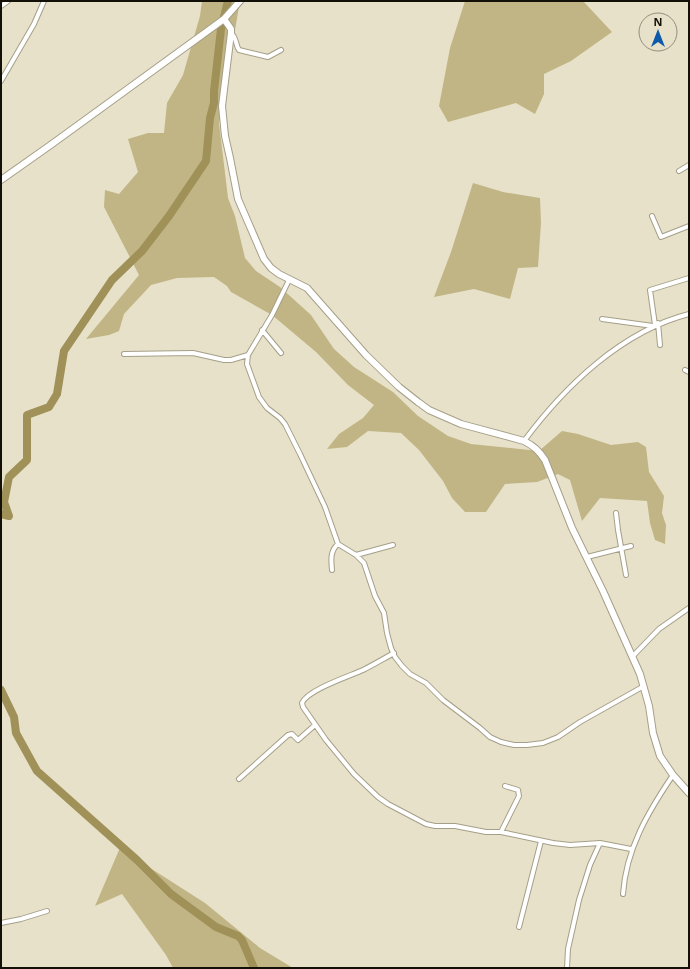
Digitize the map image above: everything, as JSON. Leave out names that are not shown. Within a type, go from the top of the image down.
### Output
[{"type":"street","points":[[1,6],[8,1]]},
{"type":"street","points":[[1,81],[34,24],[44,1]]},
{"type":"street","points":[[1,180],[224,19],[239,2]]},
{"type":"street","points":[[224,19],[231,29],[222,106],[225,136],[238,199],[264,259],[271,268],[289,280],[307,288],[366,355],[399,387],[429,410],[461,424],[524,441],[533,445],[539,451],[546,460],[565,511],[644,686],[650,706],[653,733],[657,748],[665,765],[689,793]]},
{"type":"street","points":[[231,33],[235,37],[239,50],[268,57],[281,50]]},
{"type":"street","points":[[679,171],[689,165]]},
{"type":"street","points":[[652,216],[661,237],[689,226]]},
{"type":"street","points":[[660,345],[650,290],[689,278]]},
{"type":"street","points":[[289,280],[248,356],[247,367],[259,397],[267,408],[280,418],[290,435],[325,507],[338,544],[356,555],[364,563],[378,605],[384,613],[387,633],[394,653],[402,666],[410,674],[426,683],[443,700],[490,737],[501,742],[514,745],[543,743],[558,737],[580,722],[644,686]]},
{"type":"street","points":[[524,441],[551,407],[582,375],[625,343],[656,325],[689,314]]},
{"type":"street","points":[[602,319],[656,325]]},
{"type":"street","points":[[262,330],[281,353]]},
{"type":"street","points":[[124,354],[193,353],[224,360],[248,356]]},
{"type":"street","points":[[616,513],[626,574]]},
{"type":"street","points":[[332,570],[331,555],[338,544]]},
{"type":"street","points":[[356,555],[393,545]]},
{"type":"street","points":[[587,557],[631,546]]},
{"type":"street","points":[[632,657],[658,629],[689,608]]},
{"type":"street","points":[[394,653],[363,670],[348,675],[308,696],[302,703],[315,725],[354,774],[378,797],[415,819],[430,825],[455,826],[486,832],[501,832],[541,841],[570,845],[600,843],[631,849]]},
{"type":"street","points":[[239,779],[288,735],[292,734],[298,740],[315,725]]},
{"type":"street","points":[[623,894],[625,872],[631,849],[650,812],[673,775]]},
{"type":"street","points":[[501,832],[519,796],[518,790],[504,786]]},
{"type":"street","points":[[519,927],[541,841]]},
{"type":"street","points":[[567,968],[568,949],[579,900],[590,864],[600,843]]},
{"type":"street","points":[[1,923],[21,919],[46,911]]},
{"type":"shaded area","points":[[202,1],[240,1],[219,123],[228,198],[235,216],[245,258],[256,271],[280,287],[311,315],[334,349],[354,367],[393,392],[418,416],[448,436],[471,444],[539,451],[562,431],[578,434],[611,445],[638,442],[646,447],[649,472],[664,496],[662,513],[666,525],[665,544],[655,540],[650,523],[647,501],[600,498],[582,521],[570,480],[558,474],[537,482],[505,484],[486,512],[465,512],[452,498],[443,481],[419,450],[401,433],[368,431],[347,447],[327,449],[339,434],[363,418],[374,405],[348,385],[316,352],[272,315],[231,292],[227,286],[214,277],[177,278],[151,285],[124,314],[119,331],[109,335],[86,339],[139,275],[104,207],[105,190],[119,194],[138,172],[128,139],[148,133],[164,133],[167,103],[183,75],[200,16]]},
{"type":"shaded area","points":[[465,1],[583,1],[612,32],[571,61],[544,74],[544,94],[535,114],[516,103],[448,122],[439,106],[450,48]]},
{"type":"shaded area","points":[[473,183],[503,192],[540,198],[541,223],[538,267],[518,268],[510,299],[474,289],[434,297],[451,252]]},
{"type":"shaded area","points":[[122,843],[133,857],[205,903],[260,948],[293,968],[173,968],[166,955],[122,894],[95,906]]},
{"type":"waterway","points":[[1,514],[9,516],[4,502],[9,477],[27,460],[27,415],[49,407],[57,394],[64,351],[112,280],[142,251],[169,216],[206,161],[210,118],[214,103],[221,29],[228,1]]},
{"type":"waterway","points":[[1,690],[14,717],[16,733],[37,771],[137,860],[171,894],[216,927],[238,936],[242,940],[254,968]]}]
